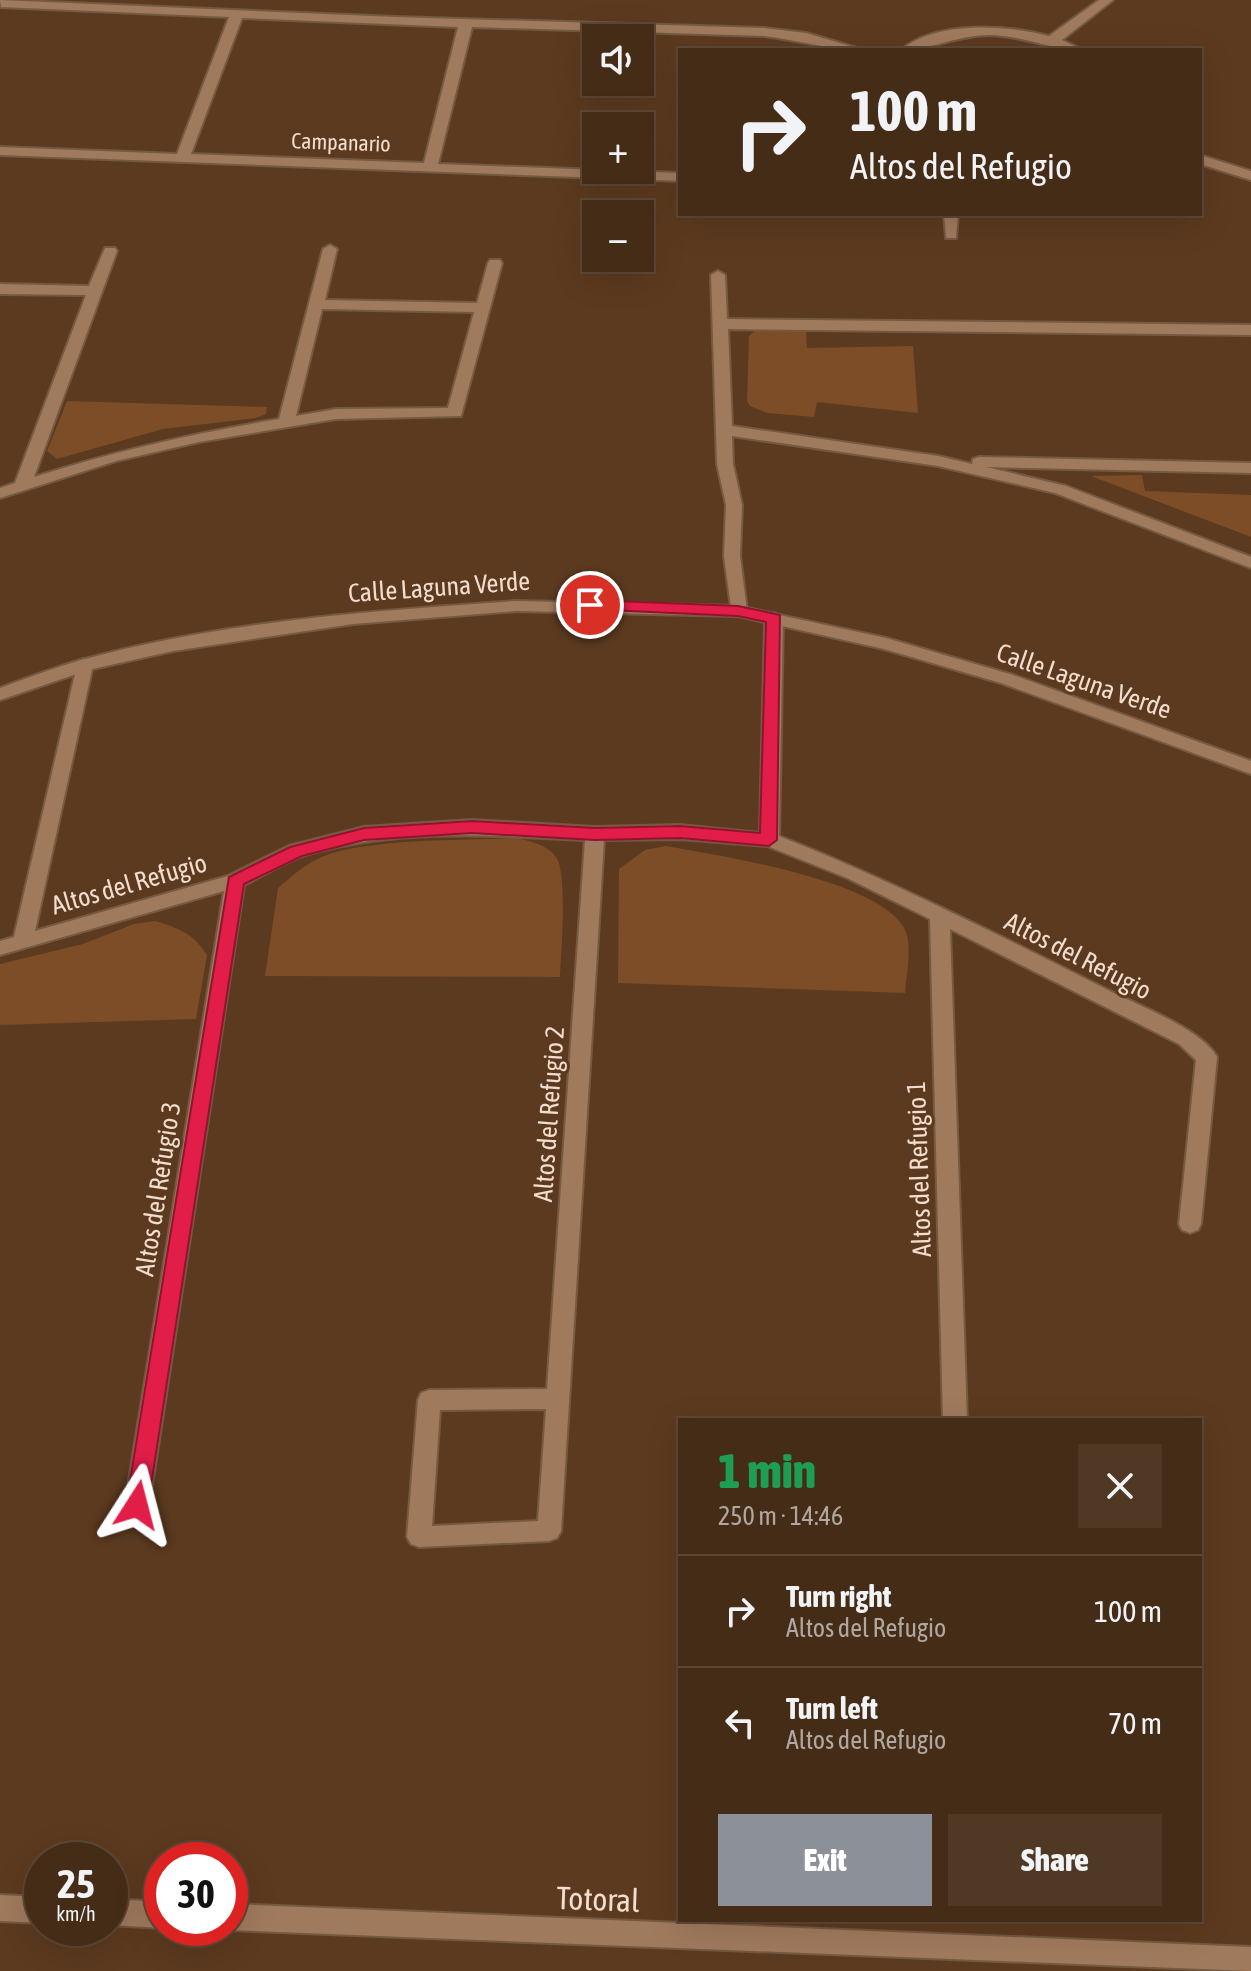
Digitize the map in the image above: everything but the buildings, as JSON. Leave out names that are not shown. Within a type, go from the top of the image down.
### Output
[{"type":"street","points":[[1053,40],[1107,0]]},
{"type":"street","points":[[1,2],[698,35],[806,37],[849,48]]},
{"type":"street","points":[[182,158],[237,14]]},
{"type":"street","points":[[430,168],[466,23]]},
{"type":"street","points":[[912,48],[926,40],[955,33],[988,30],[1021,33],[1053,40],[1071,48]]},
{"type":"street","name":"Campanario","points":[[0,151],[678,177]]},
{"type":"street","points":[[1202,160],[1251,176]]},
{"type":"street","points":[[951,216],[951,235]]},
{"type":"street","points":[[286,423],[330,249]]},
{"type":"street","points":[[22,486],[110,251]]},
{"type":"street","points":[[0,493],[111,457],[199,437],[336,414],[455,413],[495,263]]},
{"type":"street","points":[[718,275],[725,464],[734,505],[732,556],[738,611]]},
{"type":"street","points":[[0,289],[95,291]]},
{"type":"street","points":[[316,304],[483,308]]},
{"type":"street","points":[[722,324],[1251,330]]},
{"type":"street","points":[[724,430],[938,461],[1060,489],[1251,563]]},
{"type":"street","points":[[938,461],[1251,468]]},
{"type":"street","name":"Calle Laguna Verde","points":[[0,694],[84,665],[263,629],[442,609],[590,605],[738,611],[886,644],[1007,679],[1251,768]]},
{"type":"street","points":[[769,840],[774,619]]},
{"type":"street","name":"Altos del Refugio","points":[[23,941],[84,665]]},
{"type":"street","name":"Altos del Refugio","points":[[0,948],[235,881],[296,851],[364,834],[472,827],[595,834],[680,832],[769,840],[854,873],[1186,1039],[1207,1057],[1190,1224]]},
{"type":"street","name":"Altos del Refugio 2","points":[[558,1399],[429,1400],[419,1537],[549,1531],[558,1399],[595,834]]},
{"type":"street","name":"Altos del Refugio 3","points":[[137,1505],[235,881]]},
{"type":"street","name":"Altos del Refugio 1","points":[[940,916],[955,1418]]},
{"type":"street","points":[[0,1908],[24,1909]]},
{"type":"street","name":"Totoral","points":[[248,1918],[1251,1960]]},
{"type":"shaded area","points":[[758,328],[806,329],[807,348],[913,346],[918,413],[817,402],[814,417],[767,413],[750,406],[747,401],[749,336]]},
{"type":"shaded area","points":[[67,401],[267,407],[266,414],[256,418],[163,429],[57,459],[47,451]]},
{"type":"shaded area","points":[[1142,475],[1145,491],[1251,495],[1251,537],[1091,476]]},
{"type":"shaded area","points":[[517,838],[548,849],[560,866],[563,914],[560,977],[265,976],[278,888],[311,862],[344,850],[367,846]]},
{"type":"shaded area","points":[[666,846],[794,872],[861,895],[886,909],[903,926],[908,941],[905,993],[618,983],[619,869],[645,850]]},
{"type":"shaded area","points":[[155,921],[185,933],[207,955],[196,1019],[0,1025],[0,964],[83,944],[134,924]]},
{"type":"route","points":[[137,1505],[235,881],[296,851],[364,834],[472,827],[595,834],[680,832],[769,840],[774,619],[738,611],[590,605]]}]
